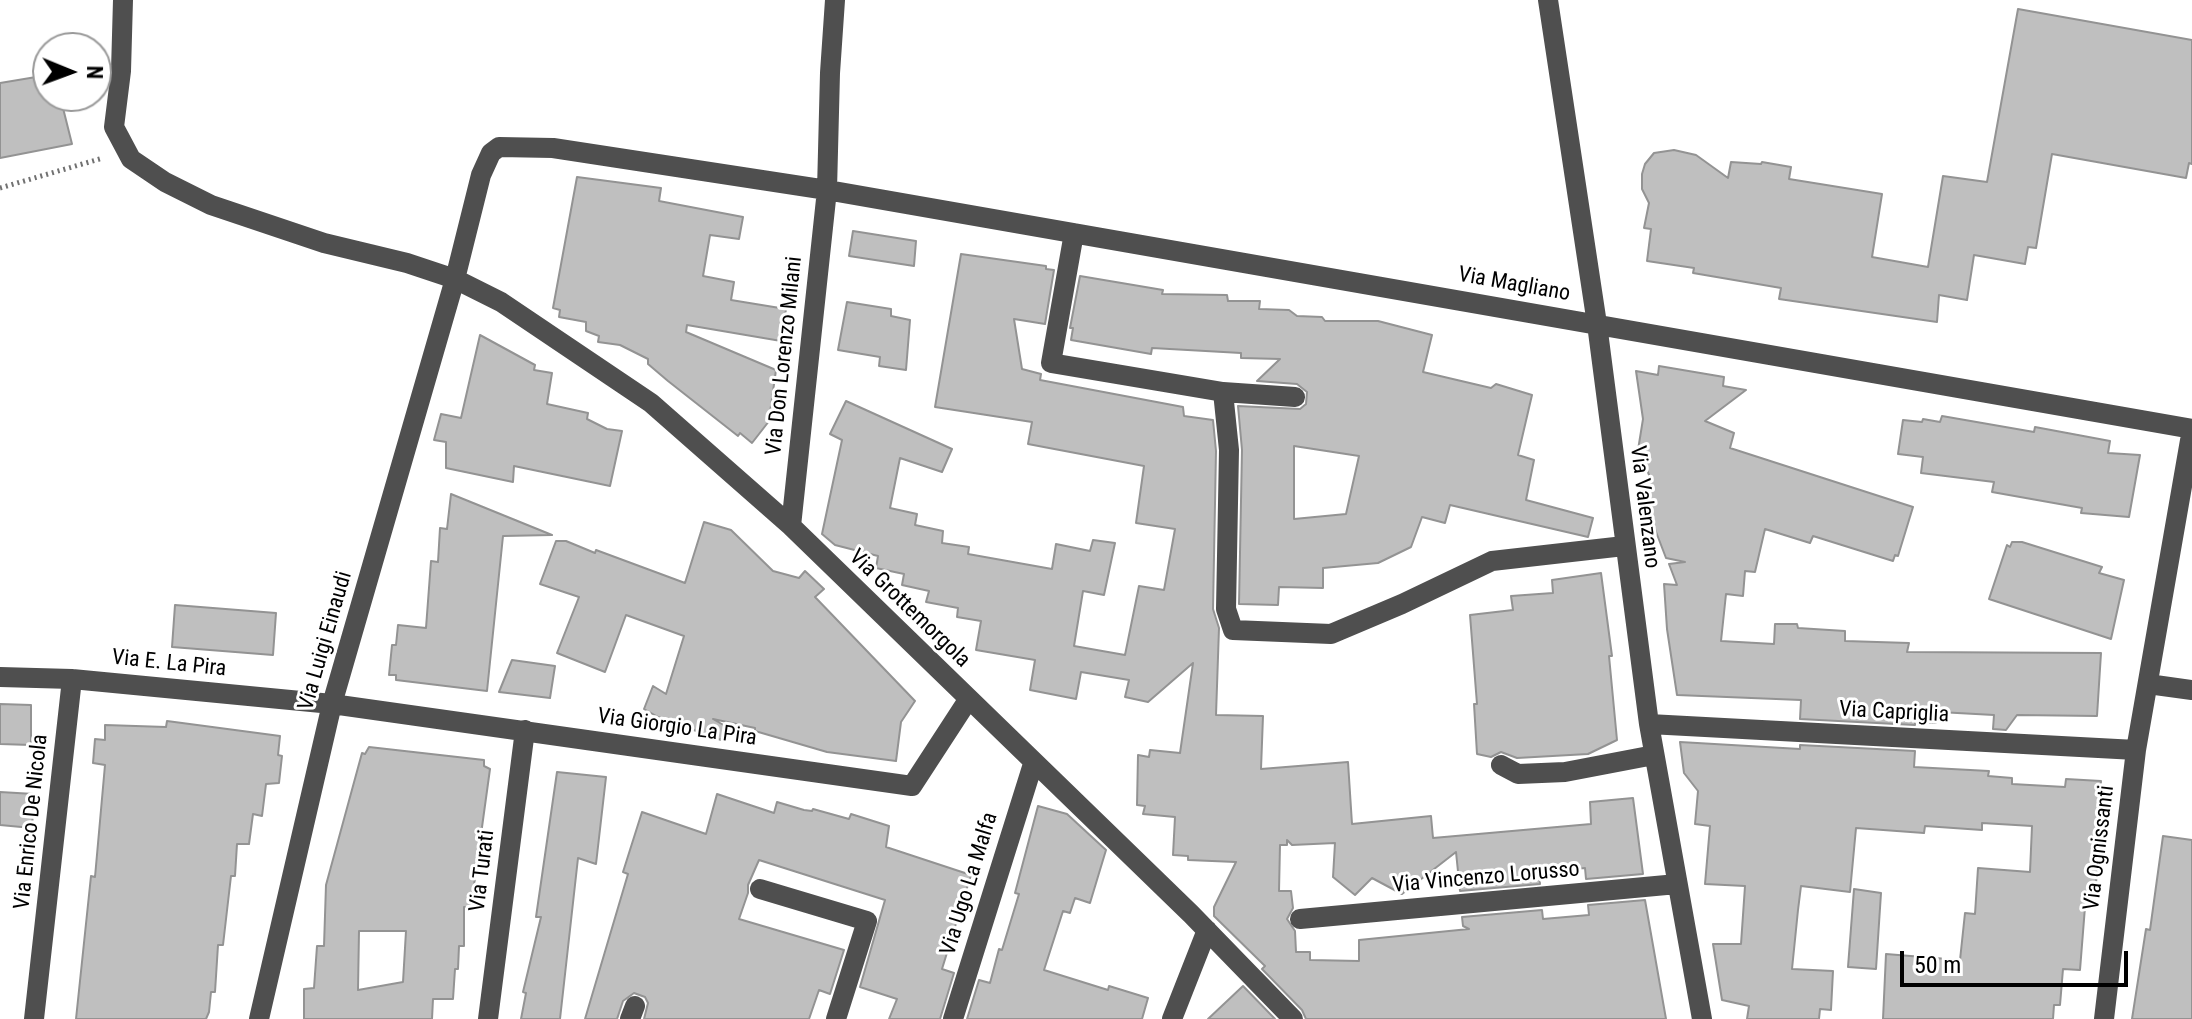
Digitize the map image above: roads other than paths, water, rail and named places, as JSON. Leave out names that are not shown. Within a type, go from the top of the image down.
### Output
[{"type":"street","name":"Via Grottemorgola","points":[[123,0],[121,71],[114,127],[131,159],[165,182],[211,205],[324,243],[407,263],[455,279],[501,302],[651,403],[791,526],[1207,930],[1293,1019]]},
{"type":"street","name":"Via Don Lorenzo Milani","points":[[791,526],[827,190],[835,0]]},
{"type":"street","name":"Via Valenzano","points":[[1548,0],[1597,324],[1649,724],[1702,1019]]},
{"type":"street","name":"Via Luigi Einaudi","points":[[259,1019],[332,704],[455,279],[481,175],[491,153],[499,147],[553,148],[827,190]]},
{"type":"street","name":"Via Magliano","points":[[827,190],[2192,429]]},
{"type":"street","points":[[1074,233],[1051,363],[1223,392],[1295,397]]},
{"type":"street","points":[[1223,392],[1229,450],[1226,609],[1233,630],[1331,634],[1492,561],[1624,546]]},
{"type":"street","name":"Via Ognissanti","points":[[2104,1019],[2136,750],[2192,429]]},
{"type":"street","name":"Via E. La Pira","points":[[0,677],[72,679],[332,704]]},
{"type":"street","name":"Via Enrico De Nicola","points":[[34,1019],[72,679]]},
{"type":"street","points":[[2148,684],[2192,690]]},
{"type":"street","name":"Via Giorgio La Pira","points":[[332,704],[912,786],[968,700]]},
{"type":"street","name":"Via Capriglia","points":[[1649,724],[2136,750]]},
{"type":"street","name":"Via Turati","points":[[488,1019],[525,730]]},
{"type":"street","points":[[1501,765],[1518,774],[1565,772],[1654,755]]},
{"type":"street","name":"Via Ugo La Malfa","points":[[953,1019],[1033,764]]},
{"type":"street","name":"Via Vincenzo Lorusso","points":[[1300,919],[1677,884]]},
{"type":"street","points":[[760,889],[867,921],[836,1019]]},
{"type":"street","points":[[1172,1019],[1207,930]]}]
